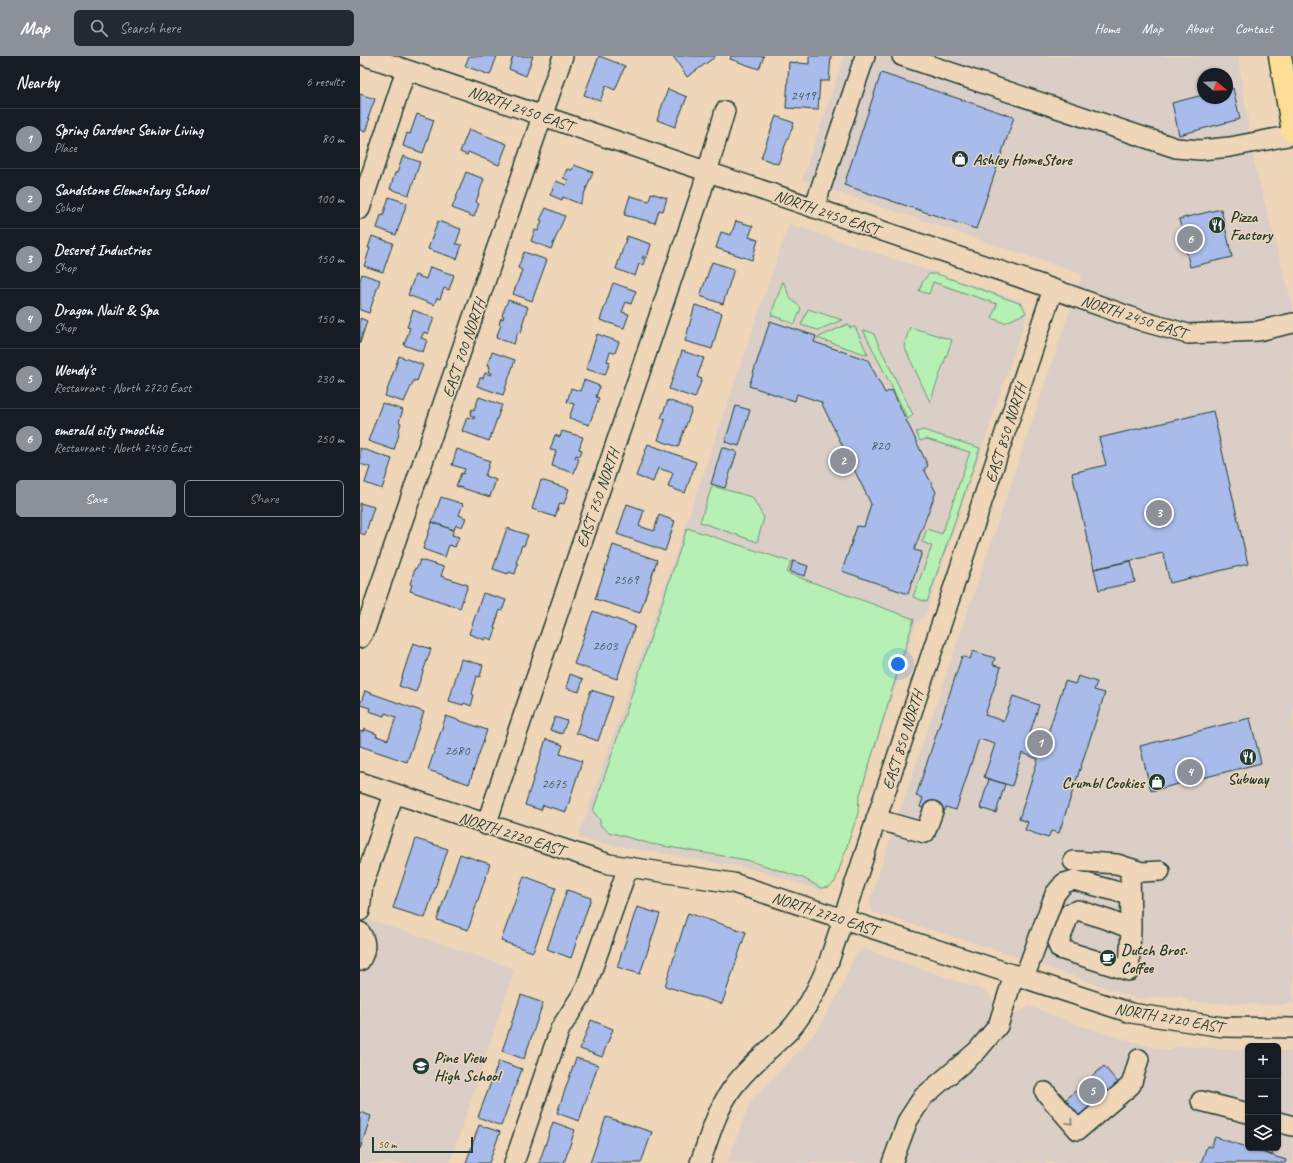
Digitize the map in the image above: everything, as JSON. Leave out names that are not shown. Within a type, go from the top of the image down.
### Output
[{"type":"main road","points":[[1280,56],[1293,131]]},
{"type":"street","name":"NORTH 2450 EAST","points":[[366,56],[1053,289],[1145,322],[1188,334],[1258,331],[1293,323]]},
{"type":"street","name":"EAST 700 NORTH","points":[[360,638],[368,622],[563,56]]},
{"type":"street","points":[[814,208],[866,56]]},
{"type":"street","points":[[902,56],[1176,148],[1200,150],[1223,148],[1293,134]]},
{"type":"street","points":[[360,209],[406,70]]},
{"type":"street","name":"EAST 750 NORTH","points":[[486,825],[708,172],[725,112]]},
{"type":"street","name":"EAST 850 NORTH","points":[[700,1163],[717,1115],[731,1091],[748,1069],[788,1031],[806,1008],[819,985],[1053,289]]},
{"type":"street","name":"NORTH 2720 EAST","points":[[360,782],[486,825],[609,864],[733,883],[1131,1013],[1223,1028],[1293,1028]]},
{"type":"street","points":[[360,911],[362,888],[394,794]]},
{"type":"street","points":[[876,819],[925,833],[933,811]]},
{"type":"street","points":[[1073,861],[1117,864],[1142,872],[1160,871]]},
{"type":"street","points":[[514,1163],[560,1029],[585,990],[628,867]]},
{"type":"street","points":[[1125,927],[1078,910],[1070,913],[1058,944],[1060,949],[1129,971],[1125,927],[1130,895],[1130,868]]},
{"type":"street","points":[[892,1163],[908,1120],[923,1098],[977,1051],[998,1026],[1055,894],[1064,883],[1074,880],[1130,895]]},
{"type":"street","points":[[360,932],[364,940],[365,947],[364,954],[360,961]]},
{"type":"street","points":[[1045,1092],[1078,1130],[1131,1085],[1139,1059]]},
{"type":"street","points":[[1201,1101],[1245,1112]]},
{"type":"street","points":[[1281,1123],[1293,1126]]},
{"type":"shaded area","points":[[844,56],[1238,56],[1254,162],[1293,306],[1293,1003],[1280,1005],[1189,1002],[1182,996],[1138,999],[1003,952],[872,912],[870,899],[1082,274],[802,180]]},
{"type":"shaded area","points":[[789,224],[1021,301],[1027,315],[925,616],[916,624],[832,882],[822,891],[754,869],[578,838]]},
{"type":"shaded area","name":"Pine View High School","points":[[360,916],[515,969],[450,1163],[360,1163]]},
{"type":"shaded area","points":[[862,948],[988,992],[996,1006],[1016,1013],[1029,1006],[1076,1024],[1170,1051],[1176,1046],[1245,1050],[1245,1151],[1281,1151],[1281,1051],[1293,1051],[1293,1163],[727,1163],[750,1102],[818,1029],[842,987],[853,958]]},
{"type":"green space","points":[[929,274],[937,274],[1022,304],[1026,313],[1004,323],[992,318],[997,304],[933,282],[929,294],[919,291],[923,281]]},
{"type":"green space","points":[[783,281],[790,298],[801,308],[795,324],[771,315]]},
{"type":"green space","points":[[808,309],[842,320],[818,330],[801,325]]},
{"type":"green space","points":[[848,324],[850,328],[855,327],[868,355],[817,338]]},
{"type":"green space","points":[[910,327],[952,340],[930,402],[904,346]]},
{"type":"green space","points":[[863,330],[873,333],[913,415],[908,419]]},
{"type":"green space","points":[[923,430],[980,448],[927,602],[913,597],[932,546],[922,542],[927,529],[942,534],[970,452],[926,439],[920,441],[916,432]]},
{"type":"green space","points":[[712,486],[752,497],[764,518],[757,542],[700,522]]},
{"type":"green space","points":[[687,528],[791,562],[787,573],[914,619],[859,798],[858,813],[835,882],[829,887],[821,888],[803,878],[747,860],[651,844],[609,832],[600,825],[600,820],[593,811]]},
{"type":"building","points":[[469,56],[497,56],[490,75],[465,66]]},
{"type":"building","points":[[513,56],[533,56],[526,76],[509,69]]},
{"type":"building","points":[[599,56],[625,66],[615,90],[606,86],[600,101],[584,95]]},
{"type":"building","points":[[673,56],[715,56],[715,57],[687,77]]},
{"type":"building","points":[[731,56],[764,56],[759,69],[730,59]]},
{"type":"building","points":[[809,56],[831,56],[829,81],[820,81],[818,110],[786,108],[789,62],[809,64]]},
{"type":"building","points":[[881,73],[1014,117],[976,229],[844,185]]},
{"type":"building","points":[[1233,88],[1240,119],[1179,135],[1172,103],[1197,97],[1197,104],[1233,104]]},
{"type":"building","points":[[668,89],[687,97],[675,127],[657,120]]},
{"type":"building","points":[[360,94],[375,99],[365,132],[360,130]]},
{"type":"building","points":[[417,114],[434,120],[423,153],[403,146],[407,133],[410,134]]},
{"type":"building","points":[[776,116],[794,123],[778,164],[761,158]]},
{"type":"building","points":[[469,129],[507,144],[499,165],[468,152],[467,155],[460,152]]},
{"type":"building","points":[[403,156],[420,162],[409,195],[390,189],[395,173],[397,173]]},
{"type":"building","points":[[574,165],[593,172],[580,204],[563,197],[562,200],[550,195],[556,181],[566,185],[568,180],[563,178],[567,169],[572,170]]},
{"type":"building","points":[[466,172],[484,179],[476,202],[479,204],[474,217],[452,208]]},
{"type":"building","points":[[651,193],[667,198],[663,211],[659,210],[655,223],[624,215],[630,196],[649,201]]},
{"type":"building","points":[[389,197],[407,203],[396,235],[377,228],[381,215],[383,216]]},
{"type":"building","points":[[546,208],[565,216],[551,249],[531,241],[535,230],[538,231],[542,221],[540,220]]},
{"type":"building","points":[[1221,209],[1232,257],[1190,267],[1179,219]]},
{"type":"building","points":[[438,221],[461,229],[456,244],[462,245],[457,259],[428,249]]},
{"type":"building","points":[[736,221],[753,226],[749,237],[758,240],[752,260],[716,248],[721,232],[731,235]]},
{"type":"building","points":[[372,236],[393,243],[383,272],[364,266]]},
{"type":"building","points":[[627,236],[651,244],[647,258],[643,256],[642,258],[645,259],[643,265],[639,264],[635,276],[616,269]]},
{"type":"building","points":[[524,252],[547,260],[532,301],[513,294],[522,270],[518,268]]},
{"type":"building","points":[[712,262],[734,269],[723,304],[700,296]]},
{"type":"building","points":[[430,267],[454,275],[449,290],[444,288],[440,299],[437,298],[434,305],[408,295],[415,275],[426,279]]},
{"type":"building","points":[[362,274],[380,280],[369,313],[360,310],[360,280]]},
{"type":"building","points":[[613,283],[636,291],[631,304],[626,302],[622,312],[629,314],[624,328],[600,320]]},
{"type":"building","points":[[508,300],[528,307],[521,333],[518,332],[514,344],[496,338],[501,325],[499,324],[501,318],[503,319],[504,316],[502,315]]},
{"type":"building","points":[[695,305],[722,313],[712,349],[685,341]]},
{"type":"building","points":[[413,310],[434,318],[428,334],[424,332],[421,338],[427,340],[423,352],[404,345],[410,328],[407,327]]},
{"type":"building","points":[[360,318],[367,321],[360,343]]},
{"type":"building","points":[[770,321],[816,336],[814,342],[868,360],[885,393],[892,390],[928,466],[924,469],[936,492],[914,550],[922,552],[908,594],[842,571],[857,526],[864,527],[871,504],[821,402],[797,394],[795,401],[749,386]]},
{"type":"building","points":[[597,334],[619,342],[615,353],[610,352],[607,361],[610,362],[605,375],[586,369]]},
{"type":"building","points":[[682,351],[704,358],[697,377],[702,379],[695,398],[669,389]]},
{"type":"building","points":[[492,352],[515,360],[503,395],[477,386],[480,378],[483,378],[485,373],[491,375],[492,373],[488,372],[490,366],[487,365]]},
{"type":"building","points":[[399,356],[423,365],[417,381],[414,380],[404,402],[385,396]]},
{"type":"building","points":[[584,380],[600,386],[596,397],[599,398],[589,425],[569,418],[574,404],[567,402],[571,388],[580,391]]},
{"type":"building","points":[[479,397],[502,405],[489,441],[462,431],[467,417],[474,419],[475,417],[470,415],[472,409],[474,410]]},
{"type":"building","points":[[668,400],[692,409],[678,447],[658,440],[665,420],[661,418]]},
{"type":"building","points":[[382,403],[403,410],[399,422],[401,423],[399,434],[394,450],[368,441]]},
{"type":"building","points":[[736,406],[750,410],[739,446],[725,442]]},
{"type":"building","points":[[1213,411],[1248,564],[1170,583],[1163,553],[1094,569],[1072,473],[1106,465],[1099,438]]},
{"type":"building","points":[[562,431],[583,437],[579,449],[582,450],[580,456],[576,455],[575,458],[579,459],[574,473],[552,466],[556,451],[550,450],[555,435],[560,437]]},
{"type":"building","points":[[648,444],[696,462],[685,493],[668,487],[673,473],[658,468],[653,482],[636,476]]},
{"type":"building","points":[[722,447],[737,452],[725,488],[711,484]]},
{"type":"building","points":[[360,448],[392,459],[382,489],[365,483],[370,467],[360,464]]},
{"type":"building","points":[[457,449],[490,461],[485,476],[496,480],[490,497],[456,486],[461,473],[463,474],[465,469],[452,465]]},
{"type":"building","points":[[541,480],[569,489],[564,504],[560,503],[555,517],[532,509]]},
{"type":"building","points":[[441,497],[463,504],[459,515],[466,518],[462,527],[456,525],[454,530],[432,522]]},
{"type":"building","points":[[360,503],[374,507],[365,535],[360,533]]},
{"type":"building","points":[[627,504],[644,510],[639,526],[654,531],[659,515],[675,521],[665,551],[617,534]]},
{"type":"building","points":[[432,522],[454,530],[452,535],[459,537],[455,547],[449,545],[445,557],[423,549]]},
{"type":"building","points":[[507,528],[528,535],[524,546],[522,545],[516,563],[518,564],[515,574],[509,572],[508,574],[493,569]]},
{"type":"building","points":[[613,545],[657,560],[640,613],[595,599]]},
{"type":"building","points":[[420,560],[444,567],[441,576],[468,585],[460,608],[410,591],[412,585],[410,584],[415,568],[417,568]]},
{"type":"building","points":[[793,561],[808,566],[805,576],[790,572]]},
{"type":"building","points":[[1131,561],[1135,582],[1099,590],[1094,569]]},
{"type":"building","points":[[483,593],[506,600],[502,611],[500,610],[492,640],[485,637],[485,640],[469,634]]},
{"type":"building","points":[[593,611],[635,626],[617,679],[574,664]]},
{"type":"building","points":[[413,643],[431,649],[416,692],[399,686]]},
{"type":"building","points":[[973,651],[995,658],[993,665],[1001,667],[985,715],[1004,721],[1013,696],[1039,705],[1029,736],[1045,742],[1065,681],[1075,684],[1078,676],[1097,682],[1094,690],[1105,693],[1059,833],[1051,831],[1048,838],[1025,830],[1028,822],[1019,819],[1038,759],[1022,753],[1012,786],[989,779],[984,777],[995,744],[979,739],[956,810],[946,807],[943,814],[920,807],[923,798],[916,796],[962,656],[970,659]]},
{"type":"building","points":[[461,659],[483,665],[480,677],[477,676],[472,694],[474,695],[471,706],[464,703],[463,705],[449,701]]},
{"type":"building","points":[[570,674],[583,679],[579,692],[566,688]]},
{"type":"building","points":[[591,690],[613,697],[598,741],[576,733]]},
{"type":"building","points":[[365,691],[424,712],[407,762],[360,746],[360,731],[363,732],[364,729],[377,734],[376,736],[388,740],[396,717],[385,713],[384,716],[369,711],[370,708],[360,705]]},
{"type":"building","points":[[446,716],[487,730],[469,784],[428,770]]},
{"type":"building","points":[[555,717],[567,721],[562,734],[550,730]]},
{"type":"building","points":[[1250,718],[1261,763],[1151,791],[1140,746]]},
{"type":"building","points":[[546,739],[563,745],[560,754],[582,761],[566,812],[543,805],[541,810],[525,805]]},
{"type":"building","points":[[989,779],[1005,784],[996,813],[980,808]]},
{"type":"building","points":[[416,839],[448,849],[425,918],[393,908]]},
{"type":"building","points":[[460,854],[490,864],[468,930],[437,920]]},
{"type":"building","points":[[524,876],[556,888],[533,952],[501,941]]},
{"type":"building","points":[[567,890],[591,898],[571,958],[547,949]]},
{"type":"building","points":[[637,907],[660,914],[640,974],[617,967]]},
{"type":"building","points":[[688,913],[746,932],[722,1004],[665,986]]},
{"type":"building","points":[[521,995],[543,1003],[524,1059],[502,1051]]},
{"type":"building","points":[[591,1020],[613,1029],[602,1057],[580,1049]]},
{"type":"building","points":[[576,1058],[598,1065],[579,1121],[557,1113]]},
{"type":"building","points":[[499,1061],[522,1069],[501,1126],[478,1117]]},
{"type":"building","points":[[1104,1066],[1120,1085],[1078,1122],[1062,1103]]},
{"type":"building","points":[[360,1112],[371,1116],[360,1149]]},
{"type":"building","points":[[606,1117],[652,1132],[641,1163],[590,1163]]},
{"type":"building","points":[[553,1122],[575,1130],[564,1163],[539,1163]]},
{"type":"building","points":[[479,1125],[500,1132],[489,1163],[466,1163]]},
{"type":"building","points":[[1215,1137],[1245,1147],[1245,1151],[1258,1151],[1286,1160],[1285,1163],[1201,1163],[1207,1146],[1211,1147]]},
{"type":"building","points":[[1261,1151],[1273,1151],[1272,1155]]},
{"type":"place","name":"Ashley HomeStore","points":[[960,159]]},
{"type":"place","name":"Pizza Factory","points":[[1217,225]]},
{"type":"place","name":"emerald city smoothie","points":[[1190,239]]},
{"type":"place","name":"Sandstone Elementary School","points":[[843,461]]},
{"type":"place","name":"Deseret Industries","points":[[1159,513]]},
{"type":"place","name":"Spring Gardens Senior Living","points":[[1040,743]]},
{"type":"place","name":"Subway","points":[[1248,757]]},
{"type":"place","name":"Dragon Nails & Spa","points":[[1190,772]]},
{"type":"place","name":"Crumbl Cookies","points":[[1157,782]]},
{"type":"place","name":"Dutch Bros. Coffee","points":[[1108,958]]},
{"type":"place","name":"Pine View High School","points":[[421,1066]]},
{"type":"place","name":"Wendy's","points":[[1092,1091]]}]
